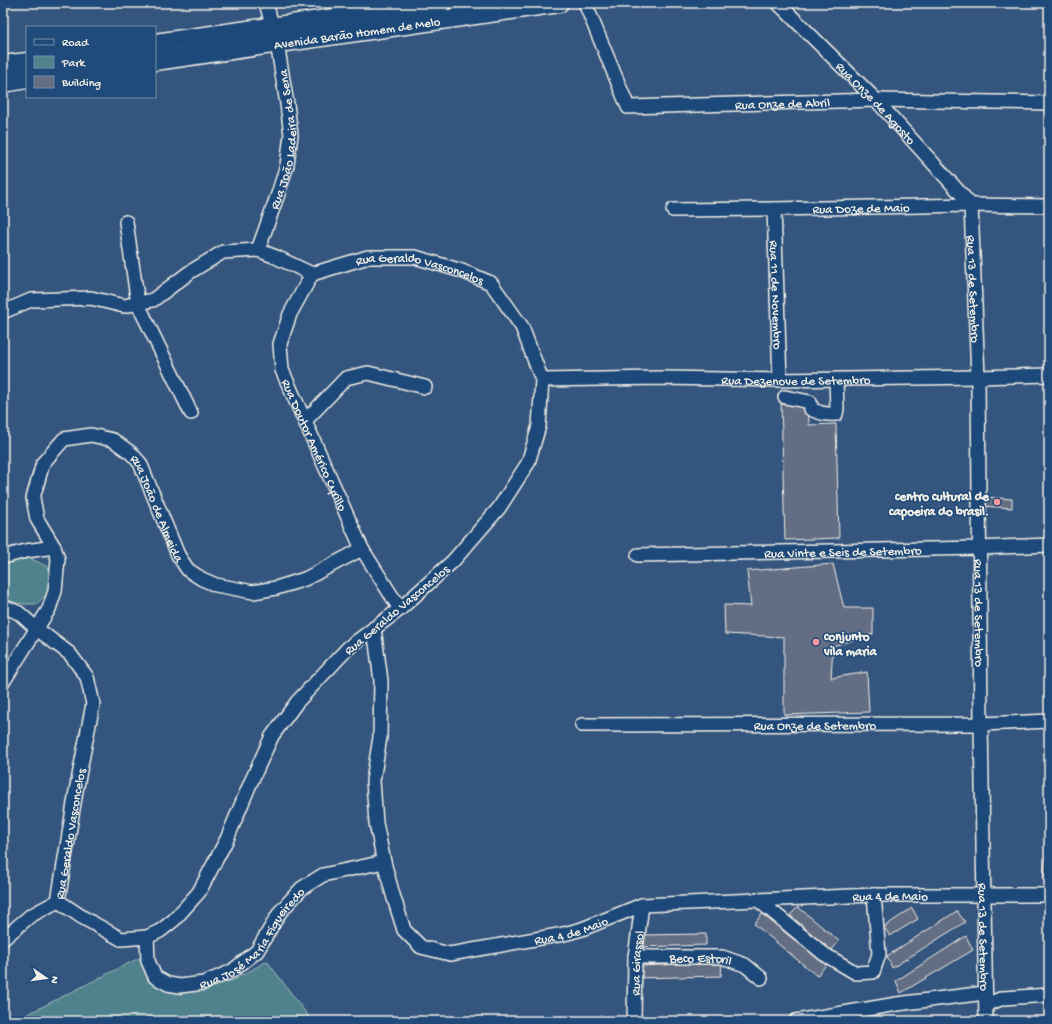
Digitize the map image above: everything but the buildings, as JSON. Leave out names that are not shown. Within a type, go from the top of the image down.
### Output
[{"type":"main road","name":"Avenida Barão Homem de Melo","points":[[156,61],[274,35],[441,3]]},
{"type":"main road","name":"Avenida Barão Homem de Melo","points":[[156,43],[274,35],[559,3]]},
{"type":"main road","points":[[3,65],[26,62]]},
{"type":"main road","points":[[3,83],[26,79]]},
{"type":"street","name":"Rua João Ladeira de Sena","points":[[258,250],[285,172],[291,135],[287,104],[274,35],[266,3]]},
{"type":"street","name":"Rua Onze de Abril","points":[[585,3],[628,107],[876,100],[1049,103]]},
{"type":"street","name":"Rua Onze de Agosto","points":[[778,3],[876,100],[971,205]]},
{"type":"street","name":"Rua Doze de Maio","points":[[673,210],[971,205],[1049,206]]},
{"type":"street","name":"Rua 13 de Setembro","points":[[971,205],[978,377],[983,895],[986,1021]]},
{"type":"street","name":"Rua 11 de Novembro","points":[[774,209],[780,380]]},
{"type":"street","points":[[126,222],[138,304],[190,412]]},
{"type":"street","points":[[3,312],[31,300],[91,298],[124,306],[153,300],[190,272],[223,252],[258,250],[312,274]]},
{"type":"street","name":"Rua Geraldo Vasconcelos","points":[[3,606],[18,613],[70,654],[87,677],[93,704],[76,791],[58,901],[82,917],[121,939],[147,937],[160,931],[174,920],[199,892],[227,839],[272,736],[297,702],[348,648],[400,609],[458,555],[499,508],[528,463],[539,426],[542,380],[522,327],[491,284],[462,271],[415,257],[368,257],[312,274]]},
{"type":"street","name":"Rua Doutor Américo Cyrillo","points":[[312,274],[290,314],[280,344],[282,370],[362,549],[400,609]]},
{"type":"street","points":[[305,421],[346,378],[368,373],[425,387]]},
{"type":"street","name":"Rua Dezenove de Setembro","points":[[542,380],[661,378],[836,380],[1049,374]]},
{"type":"street","points":[[785,397],[810,402],[811,409],[819,413],[825,413],[828,415],[836,414],[836,380]]},
{"type":"street","name":"Rua João de Almeida","points":[[54,547],[37,519],[33,498],[43,463],[64,439],[91,435],[113,440],[131,453],[140,463],[178,555],[188,570],[202,579],[216,585],[253,592],[276,588],[305,579],[362,549]]},
{"type":"street","name":"Rua Vinte e Seis de Setembro","points":[[638,555],[979,548],[1049,545]]},
{"type":"street","points":[[3,558],[26,551],[54,547],[58,559],[55,591],[49,609],[3,682]]},
{"type":"street","name":"Rua 4 de Maio","points":[[374,628],[381,681],[380,737],[373,781],[376,823],[384,862],[404,930],[421,947],[450,954],[564,934],[582,929],[642,905],[874,895],[1049,895]]},
{"type":"street","name":"Rua Onze de Setembro","points":[[582,725],[981,724],[1049,721]]},
{"type":"street","name":"Rua José Maria Figueiredo","points":[[147,937],[148,961],[155,977],[168,984],[180,986],[204,983],[232,971],[257,951],[280,912],[302,888],[323,875],[384,862]]},
{"type":"street","points":[[758,900],[824,954],[856,973],[873,972],[879,954],[874,895]]},
{"type":"street","points":[[3,939],[30,916],[58,901]]},
{"type":"street","name":"Rua Girassol","points":[[634,1021],[635,957],[642,905]]},
{"type":"street","name":"Beco Estoril","points":[[635,957],[722,957],[745,965],[762,978]]},
{"type":"street","points":[[796,1021],[896,1004],[1049,995]]},
{"type":"green space","points":[[30,558],[46,566],[50,573],[52,585],[49,592],[36,604],[22,604],[3,600],[3,563]]},
{"type":"green space","points":[[139,958],[151,981],[180,994],[234,980],[267,961],[312,1021],[16,1020]]},
{"type":"place","name":"centro cultural de capoeira do brasil.","points":[[997,502]]},
{"type":"place","name":"conjunto vila maria","points":[[816,642]]}]
